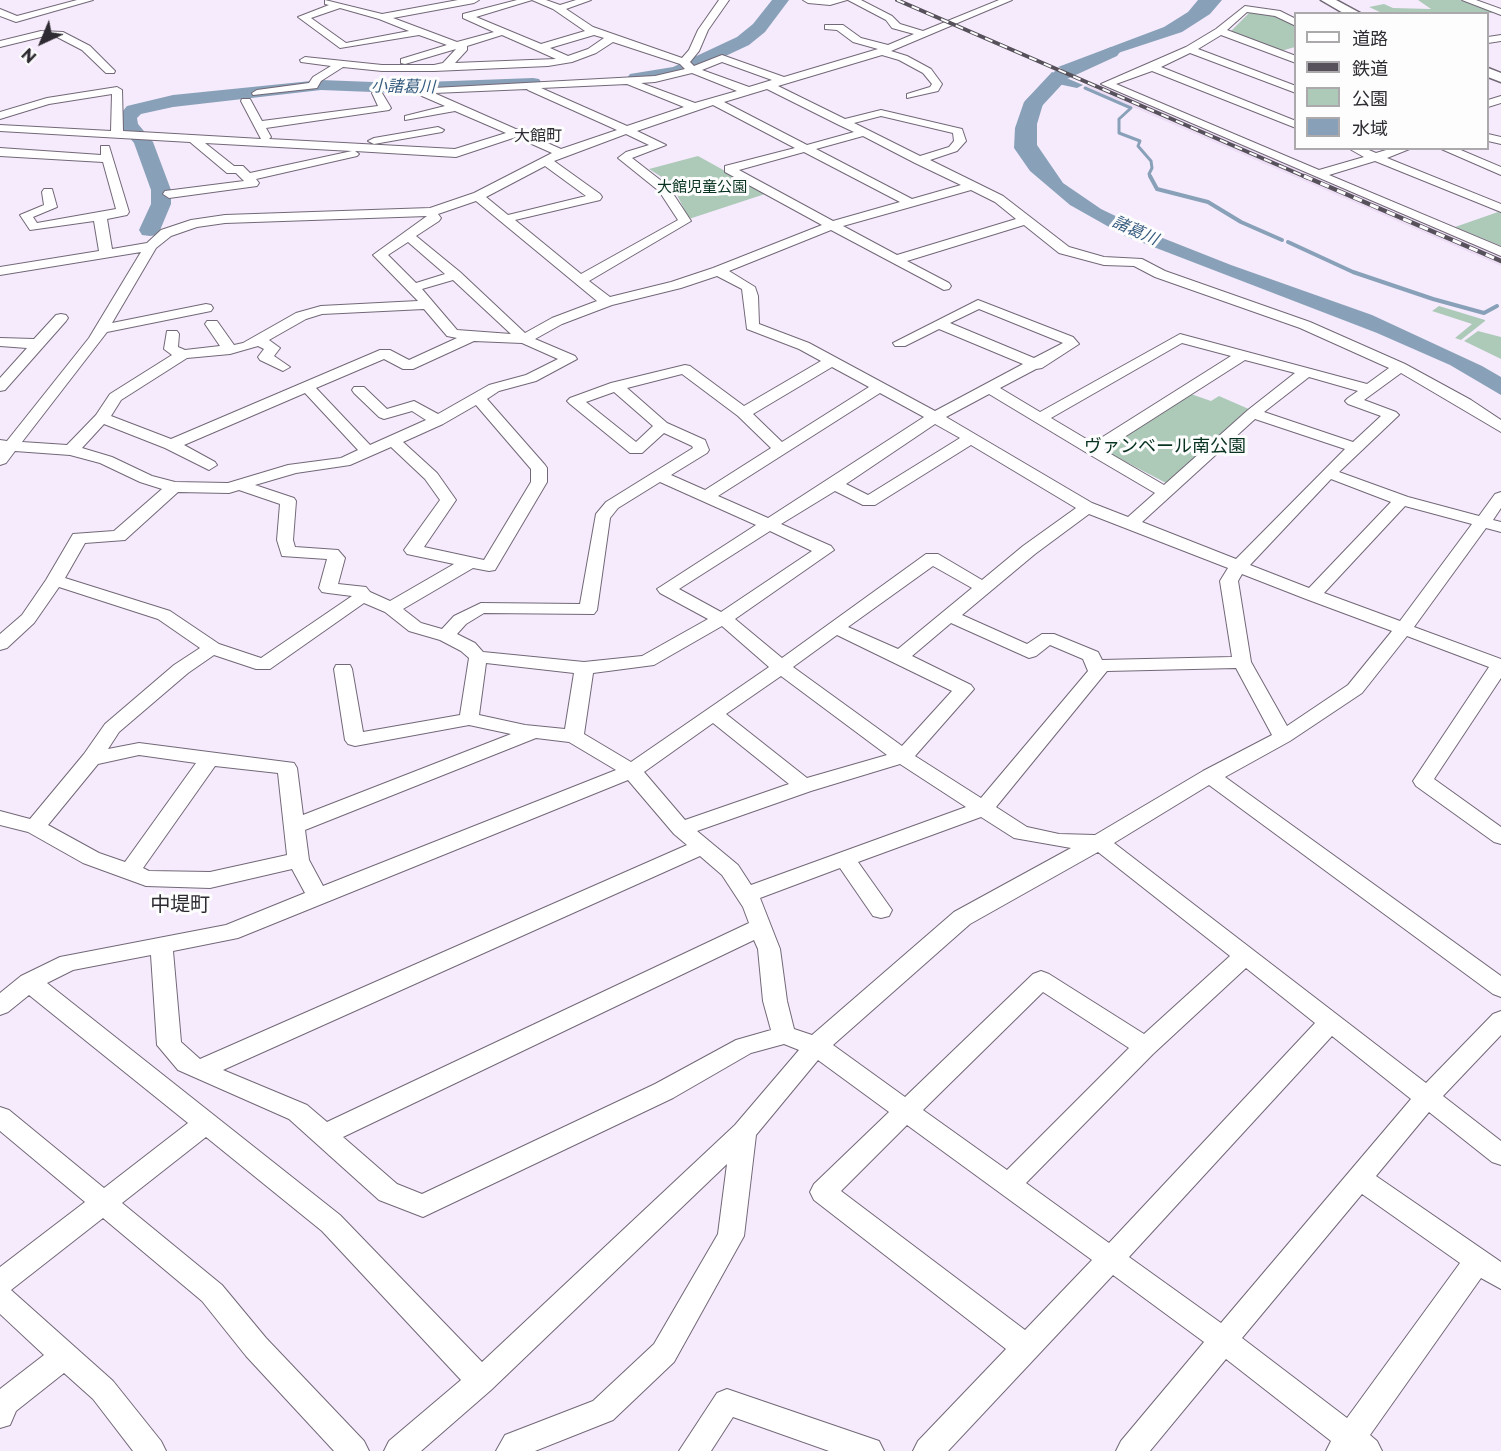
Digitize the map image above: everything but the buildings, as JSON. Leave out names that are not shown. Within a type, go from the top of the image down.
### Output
[{"type":"main road","points":[[1327,0],[1352,12]]},
{"type":"main road","points":[[1342,0],[1366,12]]},
{"type":"street","points":[[0,12],[16,19],[88,0]]},
{"type":"street","points":[[321,0],[382,17],[463,48],[446,66]]},
{"type":"street","points":[[382,17],[474,0]]},
{"type":"street","points":[[528,0],[466,16],[568,60]]},
{"type":"street","points":[[537,0],[558,9],[595,31],[748,91]]},
{"type":"street","points":[[558,9],[586,0]]},
{"type":"street","points":[[688,66],[703,30],[724,0]]},
{"type":"street","points":[[808,0],[830,2],[842,0]]},
{"type":"street","points":[[853,0],[889,18],[896,26],[923,34]]},
{"type":"street","points":[[0,460],[6,445],[102,329],[151,246],[166,233],[195,223],[215,220],[431,212],[478,196],[561,153],[694,107],[885,50],[1007,0]]},
{"type":"street","points":[[1467,0],[1501,12]]},
{"type":"street","points":[[363,11],[384,4]]},
{"type":"street","points":[[340,5],[303,17],[344,46],[418,32]]},
{"type":"street","points":[[1294,22],[1277,13],[1245,9],[1220,31],[1190,49],[1152,67],[1106,84],[1501,252]]},
{"type":"street","points":[[829,27],[838,27],[857,40],[885,50],[927,71],[937,84],[934,88],[911,96]]},
{"type":"street","points":[[540,48],[595,31]]},
{"type":"street","points":[[1220,31],[1294,59]]},
{"type":"street","points":[[382,68],[503,32]]},
{"type":"street","points":[[0,44],[41,34],[59,34],[86,48],[110,71]]},
{"type":"street","points":[[305,60],[382,68],[548,63],[568,60],[592,51],[612,38]]},
{"type":"street","points":[[1190,49],[1294,89]]},
{"type":"street","points":[[561,153],[515,135],[419,91],[655,79],[688,66],[722,58],[784,81]]},
{"type":"street","points":[[257,93],[313,86],[316,79],[341,64]]},
{"type":"street","points":[[1152,67],[1294,124]]},
{"type":"street","points":[[626,81],[694,107]]},
{"type":"street","points":[[768,85],[999,199],[1064,250],[1104,261],[1137,262],[1160,274],[1305,325],[1400,367],[1467,403],[1501,427]]},
{"type":"street","points":[[526,86],[627,129],[660,146],[630,154],[624,159],[664,189],[686,221],[581,280]]},
{"type":"street","points":[[0,116],[47,101],[117,90],[117,135]]},
{"type":"street","points":[[260,125],[316,104],[386,108],[377,93]]},
{"type":"street","points":[[246,101],[267,142]]},
{"type":"street","points":[[714,101],[911,203]]},
{"type":"street","points":[[409,118],[458,107]]},
{"type":"street","points":[[843,123],[881,113],[958,131],[960,141],[953,149],[919,159]]},
{"type":"street","points":[[0,128],[456,153],[515,135]]},
{"type":"street","points":[[342,147],[438,130]]},
{"type":"street","points":[[863,133],[729,169],[944,286]]},
{"type":"street","points":[[48,192],[51,207],[26,215],[34,226],[123,212],[102,134]]},
{"type":"street","points":[[169,195],[254,183],[239,169],[231,170],[194,139]]},
{"type":"street","points":[[247,177],[377,149]]},
{"type":"street","points":[[1358,150],[1501,208]]},
{"type":"street","points":[[1319,174],[1401,150]]},
{"type":"street","points":[[1449,150],[1501,171]]},
{"type":"street","points":[[1,153],[108,159]]},
{"type":"street","points":[[506,219],[596,197],[546,161]]},
{"type":"street","points":[[431,212],[435,218],[380,255],[413,288],[452,333],[472,337],[524,339],[557,321],[607,302],[718,272],[832,225],[972,186]]},
{"type":"street","points":[[478,196],[607,302]]},
{"type":"street","points":[[100,216],[106,254]]},
{"type":"street","points":[[896,260],[1026,220]]},
{"type":"street","points":[[6,445],[71,450],[106,460],[146,479],[174,487],[229,489],[294,468],[344,462],[438,422],[494,388],[531,378],[570,359],[524,339],[455,275],[408,236]]},
{"type":"street","points":[[0,272],[151,246]]},
{"type":"street","points":[[718,272],[748,287],[752,326],[804,346],[832,361],[935,417],[1088,507],[1238,567],[1501,665],[1423,781],[1501,837]]},
{"type":"street","points":[[413,288],[455,275]]},
{"type":"street","points":[[71,450],[102,418],[115,397],[183,354],[248,346],[301,316],[321,310],[407,307],[427,304]]},
{"type":"street","points":[[900,343],[978,304],[1068,340],[1072,344],[935,417],[834,484],[666,589],[722,619],[781,667],[903,757],[1021,833],[1059,841],[1099,842],[1501,1155]]},
{"type":"street","points":[[102,329],[206,308]]},
{"type":"street","points":[[0,387],[61,318]]},
{"type":"street","points":[[212,324],[230,350]]},
{"type":"street","points":[[939,324],[1037,364]]},
{"type":"street","points":[[172,334],[171,349],[183,354]]},
{"type":"street","points":[[171,445],[385,353],[408,366],[472,337]]},
{"type":"street","points":[[1040,418],[1180,338],[1369,389]]},
{"type":"street","points":[[257,340],[273,348],[265,357],[283,367]]},
{"type":"street","points":[[0,342],[39,344]]},
{"type":"street","points":[[1093,450],[1244,354]]},
{"type":"street","points":[[743,413],[832,361]]},
{"type":"street","points":[[1283,737],[1242,662],[1229,581],[1238,567],[1328,473],[1391,415],[1353,401],[1400,367]]},
{"type":"street","points":[[662,426],[636,450],[576,401],[616,386],[685,369],[743,413],[781,449]]},
{"type":"street","points":[[1130,524],[1253,413],[1306,372]]},
{"type":"street","points":[[446,636],[460,620],[481,608],[588,610],[602,518],[612,505],[701,450],[699,443],[662,426],[616,386]]},
{"type":"street","points":[[307,387],[367,451]]},
{"type":"street","points":[[705,497],[880,387]]},
{"type":"street","points":[[989,388],[1165,492]]},
{"type":"street","points":[[359,390],[384,414],[414,406],[438,422]]},
{"type":"street","points":[[393,441],[431,476],[448,500],[413,549],[489,566],[539,482],[540,468],[478,398]]},
{"type":"street","points":[[1253,413],[1356,448]]},
{"type":"street","points":[[102,418],[171,445],[209,465]]},
{"type":"street","points":[[834,484],[869,502],[971,438]]},
{"type":"street","points":[[1328,473],[1402,500],[1492,524]]},
{"type":"street","points":[[242,486],[288,501],[285,540],[288,552],[332,554],[336,558],[328,588],[360,591],[363,596],[391,608],[415,627],[446,636],[468,647],[478,657],[584,669],[647,662],[722,619],[825,550],[660,476]]},
{"type":"street","points":[[0,644],[28,619],[55,580],[79,538],[119,536],[174,487]]},
{"type":"street","points":[[399,1451],[482,1381],[744,1132],[816,1046],[962,918],[1099,842],[1210,776],[1283,737],[1355,689],[1492,524],[1501,497]]},
{"type":"street","points":[[1312,595],[1402,500]]},
{"type":"street","points":[[900,657],[1088,507]]},
{"type":"street","points":[[0,1006],[29,982],[68,963],[230,932],[632,771],[932,558],[984,588]]},
{"type":"street","points":[[391,608],[470,562]]},
{"type":"street","points":[[55,580],[164,615],[212,648],[262,665],[363,596]]},
{"type":"street","points":[[746,895],[984,808],[1098,672],[1091,656],[1048,639],[1029,652],[950,616]]},
{"type":"street","points":[[681,830],[804,786],[903,757],[964,689],[835,628]]},
{"type":"street","points":[[35,826],[91,759],[112,728],[139,703],[212,648]]},
{"type":"street","points":[[469,719],[478,657]]},
{"type":"street","points":[[1095,666],[1242,662]]},
{"type":"street","points":[[343,669],[355,740],[469,719],[525,731],[574,736],[632,771],[681,830],[729,870],[754,906],[769,950],[775,1001],[784,1035]]},
{"type":"street","points":[[574,736],[584,669]]},
{"type":"street","points":[[714,714],[804,786]]},
{"type":"street","points":[[294,826],[537,731]]},
{"type":"street","points":[[91,759],[139,749],[287,768],[298,860],[317,896]]},
{"type":"street","points":[[130,872],[210,759]]},
{"type":"street","points":[[1210,776],[1501,988]]},
{"type":"street","points":[[0,818],[35,826],[91,858],[146,878],[210,880],[298,860]]},
{"type":"street","points":[[199,1070],[702,847]]},
{"type":"street","points":[[845,859],[881,910]]},
{"type":"street","points":[[324,1135],[761,927]]},
{"type":"street","points":[[160,944],[169,1045],[187,1063],[298,1112],[388,1192],[423,1206],[664,1091],[744,1046],[784,1035],[816,1046],[1223,1340],[1353,1447],[1477,1262]]},
{"type":"street","points":[[1008,1185],[1145,1047],[1245,956]]},
{"type":"street","points":[[1026,1348],[823,1192],[1041,981],[1145,1047]]},
{"type":"street","points":[[29,982],[331,1223],[482,1381]]},
{"type":"street","points":[[1131,1451],[1427,1097],[1501,1020]]},
{"type":"street","points":[[928,1451],[1111,1259],[1330,1023]]},
{"type":"street","points":[[0,1117],[212,1293],[256,1347],[354,1451]]},
{"type":"street","points":[[0,1283],[206,1123]]},
{"type":"street","points":[[511,1451],[515,1444],[603,1410],[664,1353],[731,1236],[744,1132]]},
{"type":"street","points":[[1359,1178],[1501,1277]]},
{"type":"street","points":[[0,1297],[103,1390],[151,1451]]},
{"type":"street","points":[[0,1415],[6,1402],[66,1355]]},
{"type":"street","points":[[694,1451],[727,1402],[869,1451]]},
{"type":"shaded area","points":[[1096,83],[1501,256],[1501,266],[1084,86]]},
{"type":"green space","points":[[1418,0],[1460,0],[1495,13],[1380,12],[1369,7],[1384,4],[1393,8],[1431,9]]},
{"type":"green space","points":[[1250,12],[1277,16],[1294,25],[1294,47],[1281,51],[1229,33]]},
{"type":"green space","name":"大館児童公園","points":[[698,156],[768,193],[689,219],[671,183],[649,169]]},
{"type":"green space","points":[[1498,212],[1501,213],[1501,246],[1455,227]]},
{"type":"green space","points":[[1439,306],[1485,321],[1461,340],[1455,338],[1472,324],[1432,311]]},
{"type":"green space","points":[[1478,331],[1501,337],[1501,359],[1464,341]]},
{"type":"green space","name":"ヴァンベール南公園","points":[[1191,394],[1211,401],[1219,396],[1251,410],[1168,484],[1107,452],[1106,446]]},
{"type":"water","points":[[1198,0],[1222,0],[1210,14],[1182,32],[1118,53],[1072,73],[1058,67],[1164,27],[1188,12]]},
{"type":"water","points":[[1052,72],[1083,85],[1077,88],[1058,84],[1053,87],[1043,104],[1037,124],[1037,145],[1063,183],[1101,209],[1155,235],[1231,265],[1372,315],[1482,366],[1501,377],[1501,395],[1450,365],[1377,333],[1125,236],[1070,205],[1030,171],[1014,148],[1015,128],[1024,102]]},
{"type":"waterway","name":"小諸葛川","points":[[636,78],[655,77],[679,71],[743,41],[759,28],[781,0]]},
{"type":"waterway","name":"諸葛川","points":[[1031,110],[1033,104],[1061,75],[1111,52]]},
{"type":"waterway","name":"小諸葛川","points":[[150,230],[161,204],[161,190],[143,142],[129,125],[127,117],[134,110],[173,101],[321,85],[398,88],[533,83]]},
{"type":"waterway","points":[[1085,88],[1131,108],[1119,119],[1119,133],[1140,141],[1138,146],[1151,161],[1150,176]]},
{"type":"waterway","points":[[1150,176],[1157,189],[1208,202],[1241,222],[1282,240]]},
{"type":"waterway","points":[[1288,242],[1353,272],[1433,299],[1484,313],[1497,306]]},
{"type":"railway","points":[[897,0],[1308,178]]},
{"type":"railway","points":[[1304,176],[1501,261]]},
{"type":"district","name":"大館町","points":[[538,136]]},
{"type":"district","name":"中堤町","points":[[180,905]]}]
